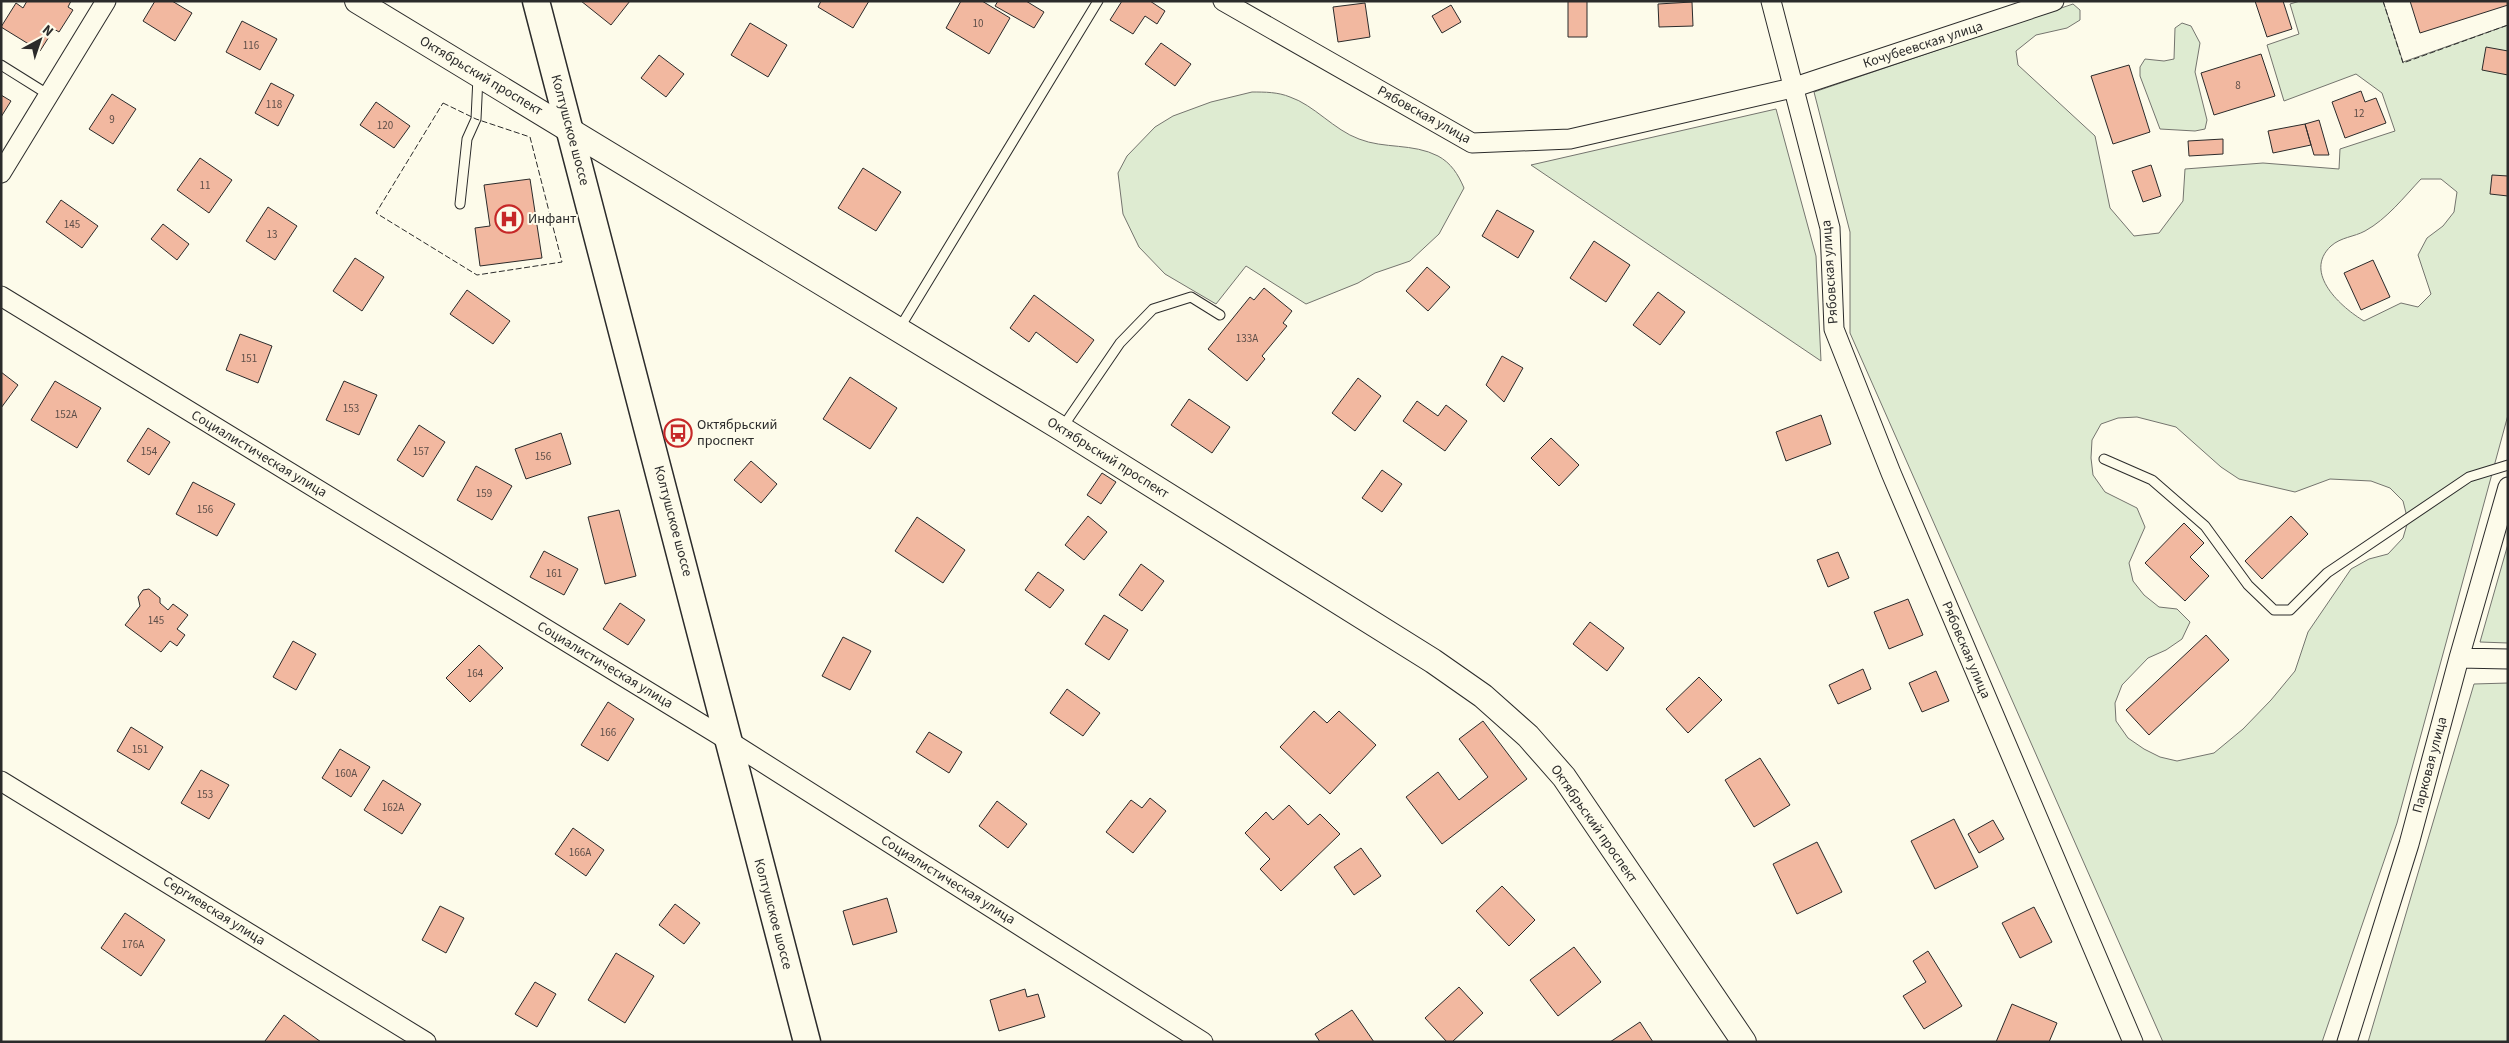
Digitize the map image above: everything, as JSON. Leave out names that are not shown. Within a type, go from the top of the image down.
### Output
[{"type":"main road","name":"Колтушское шоссе","points":[[536,1],[807,1042]]},
{"type":"street","points":[[1,173],[106,1]]},
{"type":"street","name":"Октябрьский проспект","points":[[358,1],[1062,429],[1433,661],[1489,701],[1528,736],[1564,777],[1744,1042]]},
{"type":"street","name":"Рябовская улица","points":[[1224,1],[1472,143],[1570,139],[1792,88],[1830,228],[1834,329],[1891,473],[2133,1042]]},
{"type":"street","points":[[1771,1],[1792,88]]},
{"type":"street","name":"Кочубеевская улица","points":[[1792,88],[2054,1]]},
{"type":"street","name":"Социалистическая улица","points":[[1,296],[729,741],[1203,1042]]},
{"type":"street","name":"Парковая улица","points":[[2346,1042],[2409,844],[2459,658],[2508,487]]},
{"type":"street","points":[[2459,658],[2508,659]]},
{"type":"street","name":"Сергиевская улица","points":[[1,781],[426,1042]]},
{"type":"lane","points":[[899,330],[1098,1]]},
{"type":"lane","points":[[1,66],[49,95]]},
{"type":"lane","points":[[460,204],[467,139],[476,119],[479,75]]},
{"type":"lane","points":[[1062,429],[1120,343],[1153,309],[1192,297],[1220,315]]},
{"type":"lane","points":[[2104,459],[2152,480],[2205,526],[2248,585],[2274,610],[2290,610],[2328,573],[2469,476],[2508,465]]},
{"type":"green space","points":[[2300,1],[2383,1],[2403,62],[2508,25],[2508,415],[2397,823],[2322,1042],[2163,1042],[1850,333],[1850,232],[1814,92],[2073,4],[2080,10],[2080,20],[2067,28],[2036,35],[2016,51],[2018,65],[2095,136],[2110,208],[2134,236],[2159,233],[2183,201],[2185,169],[2263,163],[2339,169],[2340,149],[2395,131],[2382,93],[2356,74],[2284,101],[2267,45],[2299,34],[2290,4]],"holes":[[[2421,179],[2441,179],[2457,192],[2454,212],[2443,226],[2427,238],[2418,255],[2431,294],[2418,307],[2401,303],[2364,321],[2345,308],[2328,289],[2321,267],[2323,256],[2335,243],[2365,231],[2381,220]],[[2137,417],[2176,427],[2221,467],[2239,479],[2295,492],[2330,479],[2371,481],[2390,488],[2403,501],[2408,521],[2403,538],[2388,554],[2369,559],[2351,569],[2308,632],[2295,671],[2271,700],[2243,729],[2214,753],[2177,761],[2160,757],[2144,749],[2128,738],[2116,721],[2115,703],[2122,685],[2148,658],[2166,650],[2182,639],[2190,622],[2177,609],[2159,607],[2144,595],[2133,581],[2129,563],[2145,527],[2137,508],[2105,492],[2093,475],[2091,458],[2092,440],[2101,424],[2118,418]]]},
{"type":"green space","points":[[2182,23],[2191,26],[2200,43],[2195,72],[2207,120],[2205,129],[2195,131],[2160,129],[2140,76],[2140,67],[2145,59],[2164,61],[2174,59],[2175,28]]},
{"type":"green space","points":[[1252,92],[1285,95],[1316,111],[1341,130],[1359,139],[1378,144],[1419,149],[1438,156],[1447,162],[1454,169],[1464,188],[1439,234],[1410,261],[1375,273],[1358,283],[1306,304],[1246,266],[1216,304],[1165,274],[1139,247],[1123,214],[1118,173],[1127,156],[1155,127],[1173,116],[1211,102]]},
{"type":"green space","points":[[1776,109],[1816,256],[1821,361],[1531,165]]},
{"type":"green space","points":[[2508,544],[2508,643],[2480,642]]},
{"type":"green space","points":[[2508,683],[2508,1042],[2368,1042],[2474,684]]},
{"type":"building","points":[[27,1],[71,1],[68,7],[73,10],[59,32],[54,29],[40,51],[1,27],[16,3],[23,8]]},
{"type":"building","points":[[155,1],[172,1],[192,13],[175,41],[143,21]]},
{"type":"building","points":[[581,1],[630,1],[611,25]]},
{"type":"building","points":[[821,1],[869,1],[853,28],[818,7]]},
{"type":"building","points":[[961,1],[982,1],[1010,18],[989,54],[946,28]]},
{"type":"building","points":[[998,1],[1026,1],[1044,12],[1034,28],[995,6]]},
{"type":"building","points":[[1122,1],[1150,1],[1165,11],[1157,24],[1145,16],[1133,34],[1110,20]]},
{"type":"building","points":[[1568,1],[1587,1],[1587,37],[1568,37]]},
{"type":"building","points":[[2255,1],[2283,1],[2292,29],[2267,37]]},
{"type":"building","points":[[2410,1],[2508,1],[2508,5],[2420,33]]},
{"type":"building","points":[[1692,2],[1693,26],[1659,27],[1658,4]]},
{"type":"building","points":[[1365,3],[1370,37],[1338,42],[1333,7]]},
{"type":"building","points":[[1451,5],[1461,22],[1442,33],[1432,16]]},
{"type":"building","points":[[242,21],[277,39],[260,70],[226,52]]},
{"type":"building","points":[[750,23],[787,45],[768,77],[731,55]]},
{"type":"building","points":[[1161,43],[1191,64],[1175,86],[1145,64]]},
{"type":"building","points":[[2486,47],[2508,51],[2508,75],[2482,70]]},
{"type":"building","points":[[2261,54],[2275,96],[2214,115],[2201,73]]},
{"type":"building","points":[[659,55],[684,74],[666,97],[641,78]]},
{"type":"building","points":[[2129,65],[2150,132],[2113,144],[2091,76]]},
{"type":"building","points":[[271,83],[294,95],[278,126],[255,113]]},
{"type":"building","points":[[2361,91],[2365,102],[2376,98],[2386,123],[2345,138],[2332,102]]},
{"type":"building","points":[[112,94],[136,109],[113,144],[89,129]]},
{"type":"building","points":[[1,95],[11,101],[1,117]]},
{"type":"building","points":[[376,102],[410,126],[394,148],[360,125]]},
{"type":"building","points":[[2319,120],[2329,155],[2314,155],[2305,124]]},
{"type":"building","points":[[2305,124],[2311,145],[2273,153],[2268,131]]},
{"type":"building","points":[[2223,139],[2223,154],[2189,156],[2188,141]]},
{"type":"building","points":[[200,158],[232,180],[209,213],[177,190]]},
{"type":"building","points":[[2151,165],[2161,196],[2143,202],[2132,171]]},
{"type":"building","points":[[863,168],[901,192],[876,231],[838,208]]},
{"type":"building","points":[[2492,175],[2508,176],[2508,196],[2490,194]]},
{"type":"building","points":[[530,179],[542,258],[480,266],[475,228],[490,226],[484,185]]},
{"type":"building","points":[[61,200],[98,226],[82,248],[46,222]]},
{"type":"building","points":[[268,207],[297,226],[275,260],[246,241]]},
{"type":"building","points":[[1497,210],[1534,231],[1518,258],[1482,236]]},
{"type":"building","points":[[163,224],[189,244],[177,260],[151,239]]},
{"type":"building","points":[[1594,241],[1630,265],[1606,302],[1570,278]]},
{"type":"building","points":[[355,258],[384,277],[362,311],[333,291]]},
{"type":"building","points":[[2373,260],[2390,297],[2361,310],[2344,273]]},
{"type":"building","points":[[1427,267],[1450,287],[1428,311],[1406,291]]},
{"type":"building","points":[[1264,288],[1292,311],[1283,323],[1287,326],[1262,356],[1265,359],[1247,381],[1208,349],[1250,297],[1254,300]]},
{"type":"building","points":[[467,290],[510,321],[493,344],[450,314]]},
{"type":"building","points":[[1658,292],[1685,312],[1660,345],[1633,325]]},
{"type":"building","points":[[1034,295],[1094,340],[1077,363],[1036,332],[1029,342],[1010,328]]},
{"type":"building","points":[[240,334],[272,346],[258,383],[226,370]]},
{"type":"building","points":[[1502,356],[1523,368],[1504,402],[1486,385]]},
{"type":"building","points":[[1,372],[18,385],[1,408]]},
{"type":"building","points":[[850,377],[897,408],[870,449],[823,419]]},
{"type":"building","points":[[1358,378],[1381,396],[1355,431],[1332,413]]},
{"type":"building","points":[[55,381],[101,408],[77,448],[31,420]]},
{"type":"building","points":[[344,381],[377,395],[359,435],[326,420]]},
{"type":"building","points":[[1189,399],[1230,427],[1212,453],[1171,425]]},
{"type":"building","points":[[1417,401],[1438,416],[1446,405],[1467,421],[1445,451],[1403,421]]},
{"type":"building","points":[[1821,415],[1831,444],[1786,461],[1776,432]]},
{"type":"building","points":[[419,425],[445,442],[423,477],[397,460]]},
{"type":"building","points":[[148,428],[170,442],[149,475],[127,461]]},
{"type":"building","points":[[561,433],[571,464],[526,479],[515,449]]},
{"type":"building","points":[[1551,438],[1579,465],[1559,486],[1531,458]]},
{"type":"building","points":[[751,461],[777,484],[761,503],[734,480]]},
{"type":"building","points":[[476,466],[512,486],[492,520],[457,500]]},
{"type":"building","points":[[1382,470],[1402,484],[1382,512],[1362,498]]},
{"type":"building","points":[[1102,473],[1116,482],[1101,504],[1087,495]]},
{"type":"building","points":[[193,482],[235,504],[217,536],[176,514]]},
{"type":"building","points":[[619,510],[636,576],[605,584],[588,517]]},
{"type":"building","points":[[1088,516],[1107,532],[1084,560],[1065,545]]},
{"type":"building","points":[[2291,516],[2308,534],[2262,579],[2245,561]]},
{"type":"building","points":[[917,517],[965,550],[943,583],[895,551]]},
{"type":"building","points":[[2184,523],[2204,543],[2190,557],[2209,576],[2185,601],[2145,563]]},
{"type":"building","points":[[544,551],[578,569],[564,595],[530,577]]},
{"type":"building","points":[[1838,552],[1849,578],[1828,587],[1817,560]]},
{"type":"building","points":[[1141,564],[1164,581],[1142,611],[1119,595]]},
{"type":"building","points":[[1038,572],[1064,590],[1050,608],[1025,590]]},
{"type":"building","points":[[149,589],[160,598],[160,603],[168,610],[173,604],[188,615],[177,629],[185,635],[177,646],[170,641],[161,652],[125,625],[140,606],[138,597],[143,590]]},
{"type":"building","points":[[1908,599],[1923,635],[1889,649],[1874,612]]},
{"type":"building","points":[[620,603],[645,620],[628,645],[603,629]]},
{"type":"building","points":[[1104,615],[1128,630],[1109,660],[1085,644]]},
{"type":"building","points":[[1590,622],[1624,648],[1607,671],[1573,644]]},
{"type":"building","points":[[2206,635],[2229,660],[2149,735],[2126,710]]},
{"type":"building","points":[[843,637],[871,651],[850,690],[822,676]]},
{"type":"building","points":[[293,641],[316,654],[296,690],[273,677]]},
{"type":"building","points":[[479,645],[503,668],[470,702],[446,678]]},
{"type":"building","points":[[1863,669],[1871,689],[1838,704],[1829,685]]},
{"type":"building","points":[[1936,671],[1949,701],[1922,712],[1909,683]]},
{"type":"building","points":[[1699,677],[1722,700],[1688,733],[1666,709]]},
{"type":"building","points":[[1067,689],[1100,713],[1083,736],[1050,713]]},
{"type":"building","points":[[608,702],[634,719],[608,761],[581,745]]},
{"type":"building","points":[[1314,711],[1327,723],[1339,711],[1376,745],[1330,794],[1280,747]]},
{"type":"building","points":[[1483,721],[1527,779],[1442,844],[1406,797],[1438,772],[1459,800],[1488,777],[1459,739]]},
{"type":"building","points":[[131,727],[163,747],[149,770],[117,751]]},
{"type":"building","points":[[929,732],[962,752],[949,773],[916,752]]},
{"type":"building","points":[[340,749],[370,767],[351,797],[322,778]]},
{"type":"building","points":[[1760,758],[1790,805],[1754,827],[1725,780]]},
{"type":"building","points":[[201,770],[229,785],[209,819],[181,803]]},
{"type":"building","points":[[383,780],[421,804],[402,834],[364,810]]},
{"type":"building","points":[[1150,798],[1166,811],[1133,853],[1106,832],[1131,800],[1142,808]]},
{"type":"building","points":[[997,801],[1027,824],[1008,848],[979,826]]},
{"type":"building","points":[[1289,805],[1308,825],[1320,814],[1340,834],[1281,891],[1260,869],[1270,859],[1245,833],[1266,812],[1273,820]]},
{"type":"building","points":[[1954,819],[1978,867],[1935,889],[1911,841]]},
{"type":"building","points":[[1993,820],[2004,839],[1979,853],[1968,834]]},
{"type":"building","points":[[573,828],[604,850],[586,876],[555,854]]},
{"type":"building","points":[[1817,842],[1842,892],[1797,914],[1773,864]]},
{"type":"building","points":[[1361,848],[1381,876],[1354,895],[1334,867]]},
{"type":"building","points":[[1502,886],[1535,920],[1509,946],[1476,911]]},
{"type":"building","points":[[887,898],[897,932],[853,945],[843,911]]},
{"type":"building","points":[[675,904],[700,923],[684,944],[659,925]]},
{"type":"building","points":[[440,906],[464,918],[446,953],[422,940]]},
{"type":"building","points":[[2034,907],[2052,942],[2020,958],[2002,923]]},
{"type":"building","points":[[125,913],[165,940],[141,976],[101,948]]},
{"type":"building","points":[[1574,947],[1601,982],[1558,1016],[1530,980]]},
{"type":"building","points":[[1928,951],[1962,1006],[1924,1029],[1903,996],[1926,982],[1913,961]]},
{"type":"building","points":[[616,953],[654,976],[625,1023],[588,1000]]},
{"type":"building","points":[[535,982],[556,994],[537,1027],[515,1014]]},
{"type":"building","points":[[1459,987],[1483,1013],[1452,1042],[1447,1042],[1425,1018]]},
{"type":"building","points":[[1025,989],[1027,997],[1038,994],[1045,1017],[999,1031],[990,1000]]},
{"type":"building","points":[[2012,1004],[2057,1023],[2049,1042],[1996,1042]]},
{"type":"building","points":[[1352,1010],[1374,1042],[1320,1042],[1315,1034]]},
{"type":"building","points":[[284,1015],[321,1042],[265,1041]]},
{"type":"building","points":[[1640,1022],[1653,1042],[1610,1042]]},
{"type":"fence","points":[[2383,1],[2403,63],[2508,25]]},
{"type":"fence","points":[[443,103],[476,119],[530,137],[562,262],[477,275],[376,213],[443,103]]},
{"type":"place","name":"Инфант","points":[[509,219]]},
{"type":"place","name":"Октябрьский проспект","points":[[678,433]]}]
